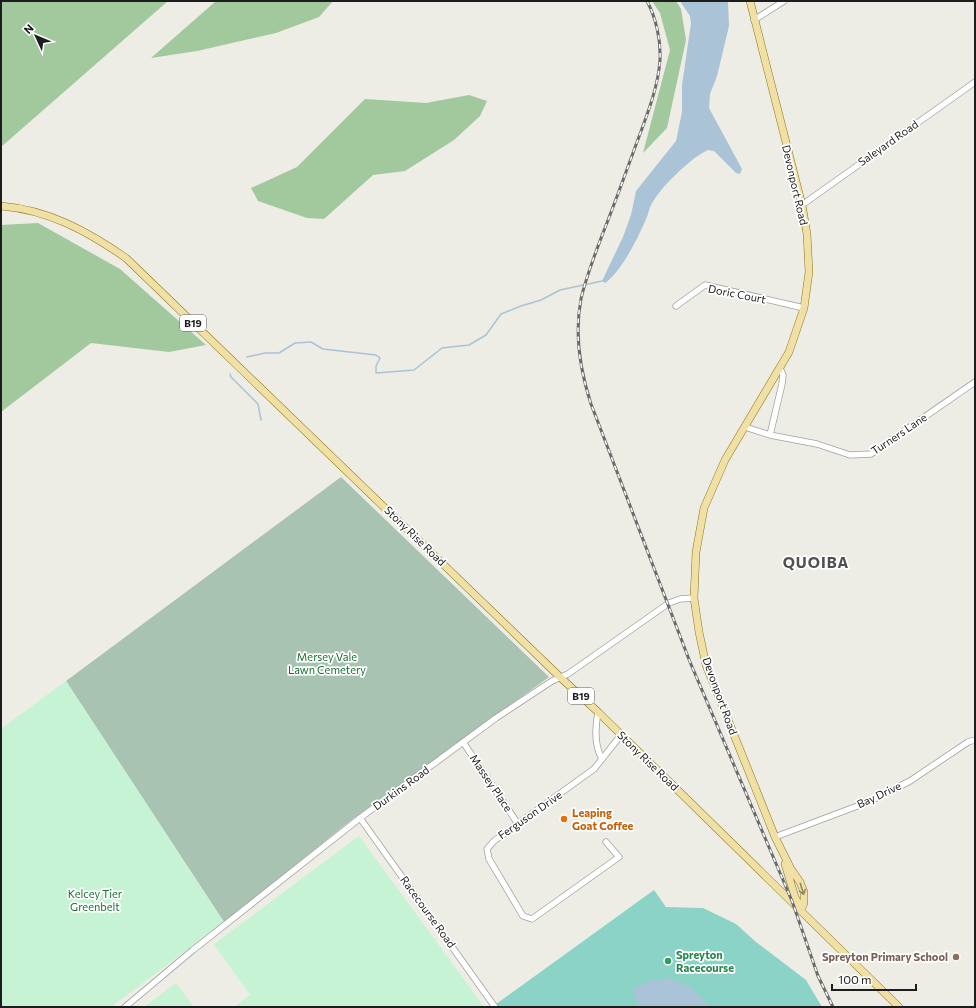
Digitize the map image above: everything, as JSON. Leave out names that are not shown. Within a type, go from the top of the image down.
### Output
[{"type":"main road","name":"Devonport Road","points":[[750,1],[802,205],[807,234],[808,272],[804,308],[789,352],[725,460],[704,508],[696,552],[694,598],[706,665],[778,845],[800,882],[804,892],[804,903],[801,910]]},
{"type":"main road","name":"Stony Rise Road","points":[[1,206],[46,215],[65,222],[100,240],[126,258],[598,712],[801,910]]},
{"type":"main road","name":"B19","points":[[801,910],[899,1007]]},
{"type":"street","points":[[754,20],[784,1]]},
{"type":"street","name":"Saleyard Road","points":[[802,205],[975,82]]},
{"type":"street","name":"Doric Court","points":[[676,306],[705,286],[804,308]]},
{"type":"street","points":[[770,435],[782,384],[783,375],[780,368]]},
{"type":"street","name":"Turners Lane","points":[[745,427],[770,435],[817,444],[850,455],[872,454],[975,382]]},
{"type":"street","name":"Durkins Road","points":[[125,1007],[192,950],[360,818],[496,718],[552,681],[561,678],[669,603],[680,599],[694,598]]},
{"type":"street","points":[[598,712],[596,723],[596,746],[602,759]]},
{"type":"street","name":"Ferguson Drive","points":[[606,842],[619,856],[532,918],[523,916],[489,859],[487,850],[494,840],[594,769],[622,736]]},
{"type":"street","name":"Bay Drive","points":[[775,837],[868,802],[910,781],[968,742],[975,740]]},
{"type":"street","name":"Massey Place","points":[[463,742],[518,824]]},
{"type":"street","name":"Racecourse Road","points":[[360,818],[495,1007]]},
{"type":"green space","points":[[1,1],[168,1],[1,147]]},
{"type":"green space","points":[[216,1],[333,1],[319,17],[276,33],[197,51],[151,58]]},
{"type":"green space","points":[[652,1],[676,1],[681,9],[686,40],[667,128],[643,153],[670,50],[660,13]]},
{"type":"green space","points":[[469,95],[487,101],[480,116],[454,140],[405,171],[373,175],[324,219],[307,218],[258,201],[251,188],[297,167],[365,99],[426,103]]},
{"type":"green space","points":[[38,223],[120,269],[206,345],[169,352],[91,343],[1,412],[1,225]]},
{"type":"green space","name":"Mersey Vale Lawn Cemetery","points":[[341,477],[549,677],[350,821],[224,922],[66,681]]},
{"type":"green space","name":"Kelcey Tier Greenbelt","points":[[66,681],[224,922],[111,1007],[1,1007],[1,729]]},
{"type":"green space","points":[[359,836],[484,1007],[234,1007],[250,995],[214,944]]},
{"type":"green space","points":[[176,983],[194,1007],[144,1007]]},
{"type":"shaded area","points":[[680,1],[728,1],[729,26],[717,76],[710,94],[709,108],[742,169],[740,174],[736,173],[714,151],[708,150],[684,166],[655,198],[647,217],[623,263],[605,283],[602,281],[623,237],[631,215],[636,191],[676,141],[682,112],[682,85],[691,23],[690,16]]},
{"type":"shaded area","name":"Spreyton Racecourse","points":[[654,890],[666,907],[703,908],[736,924],[756,942],[806,980],[822,1007],[492,1007]]},
{"type":"shaded area","points":[[669,978],[688,986],[711,1007],[640,1007],[632,990],[651,980]]},
{"type":"waterway","points":[[247,357],[265,353],[279,353],[295,343],[311,342],[323,349],[376,355],[380,358],[376,366],[376,373],[414,370],[442,348],[469,345],[486,335],[501,314],[541,300],[560,290],[602,281]]},
{"type":"waterway","points":[[230,374],[231,377],[258,404],[261,420]]},
{"type":"railway","points":[[647,1],[653,15],[659,37],[659,70],[648,112],[594,257],[583,291],[578,326],[581,365],[591,404],[690,662],[792,901],[818,976],[833,1007]]},
{"type":"place","name":"Leaping Goat Coffee","points":[[564,819]]},
{"type":"place","name":"Spreyton Primary School","points":[[956,957]]},
{"type":"place","name":"Spreyton Racecourse","points":[[668,961]]},
{"type":"district","name":"QUOIBA","points":[[816,563]]}]
